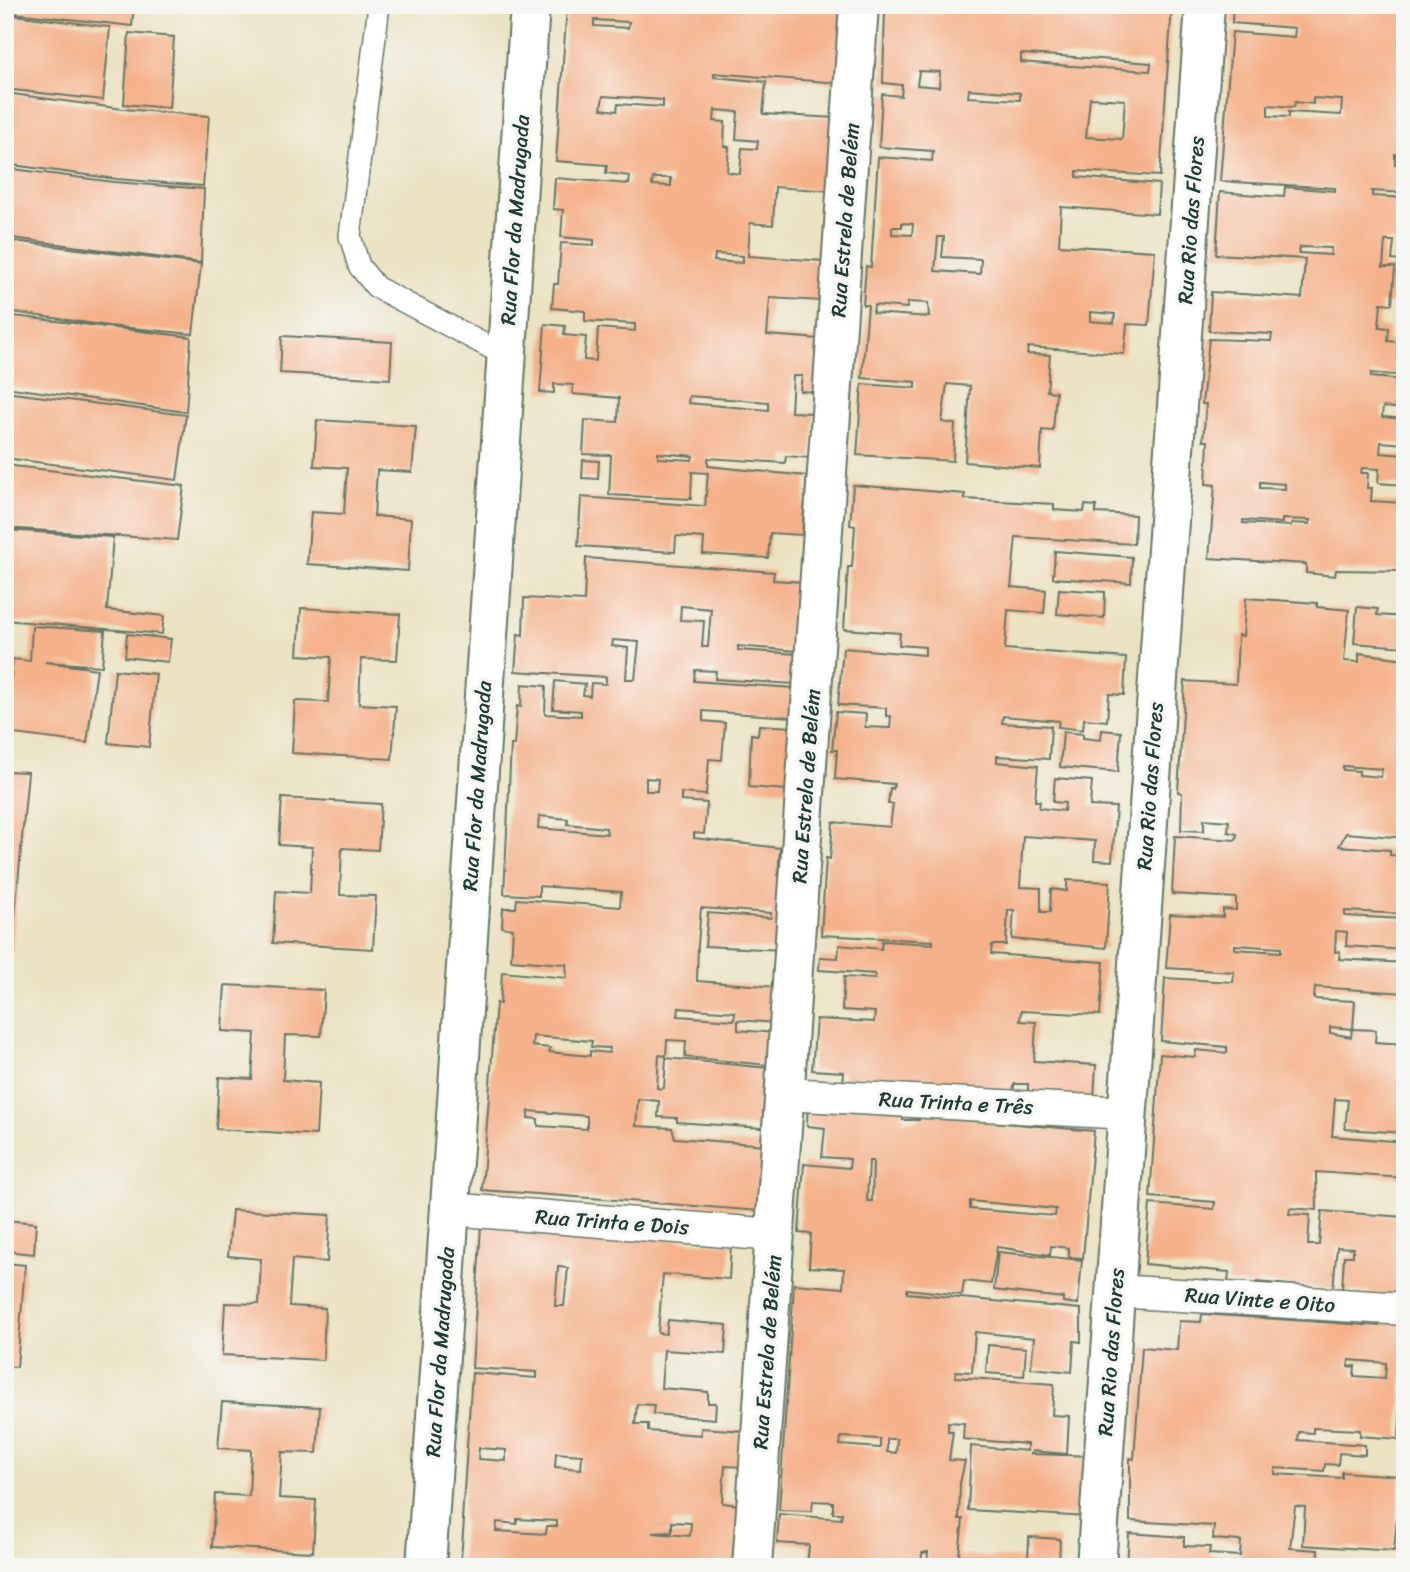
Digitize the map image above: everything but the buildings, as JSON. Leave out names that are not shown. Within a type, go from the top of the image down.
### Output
[{"type":"street","name":"Rua Flor da Madrugada","points":[[426,1567],[530,5]]},
{"type":"street","name":"Rua Estrela de Belém","points":[[752,1567],[859,5]]},
{"type":"street","name":"Rua Rio das Flores","points":[[1096,1567],[1205,5]]},
{"type":"street","name":"Rua Trinta e Três","points":[[785,1094],[1128,1113]]},
{"type":"street","name":"Rua Trinta e Dois","points":[[449,1209],[775,1235]]},
{"type":"street","name":"Rua Vinte e Oito","points":[[1115,1291],[1405,1309]]},
{"type":"lane","points":[[379,5],[350,236],[359,265],[376,287],[506,356]]}]
